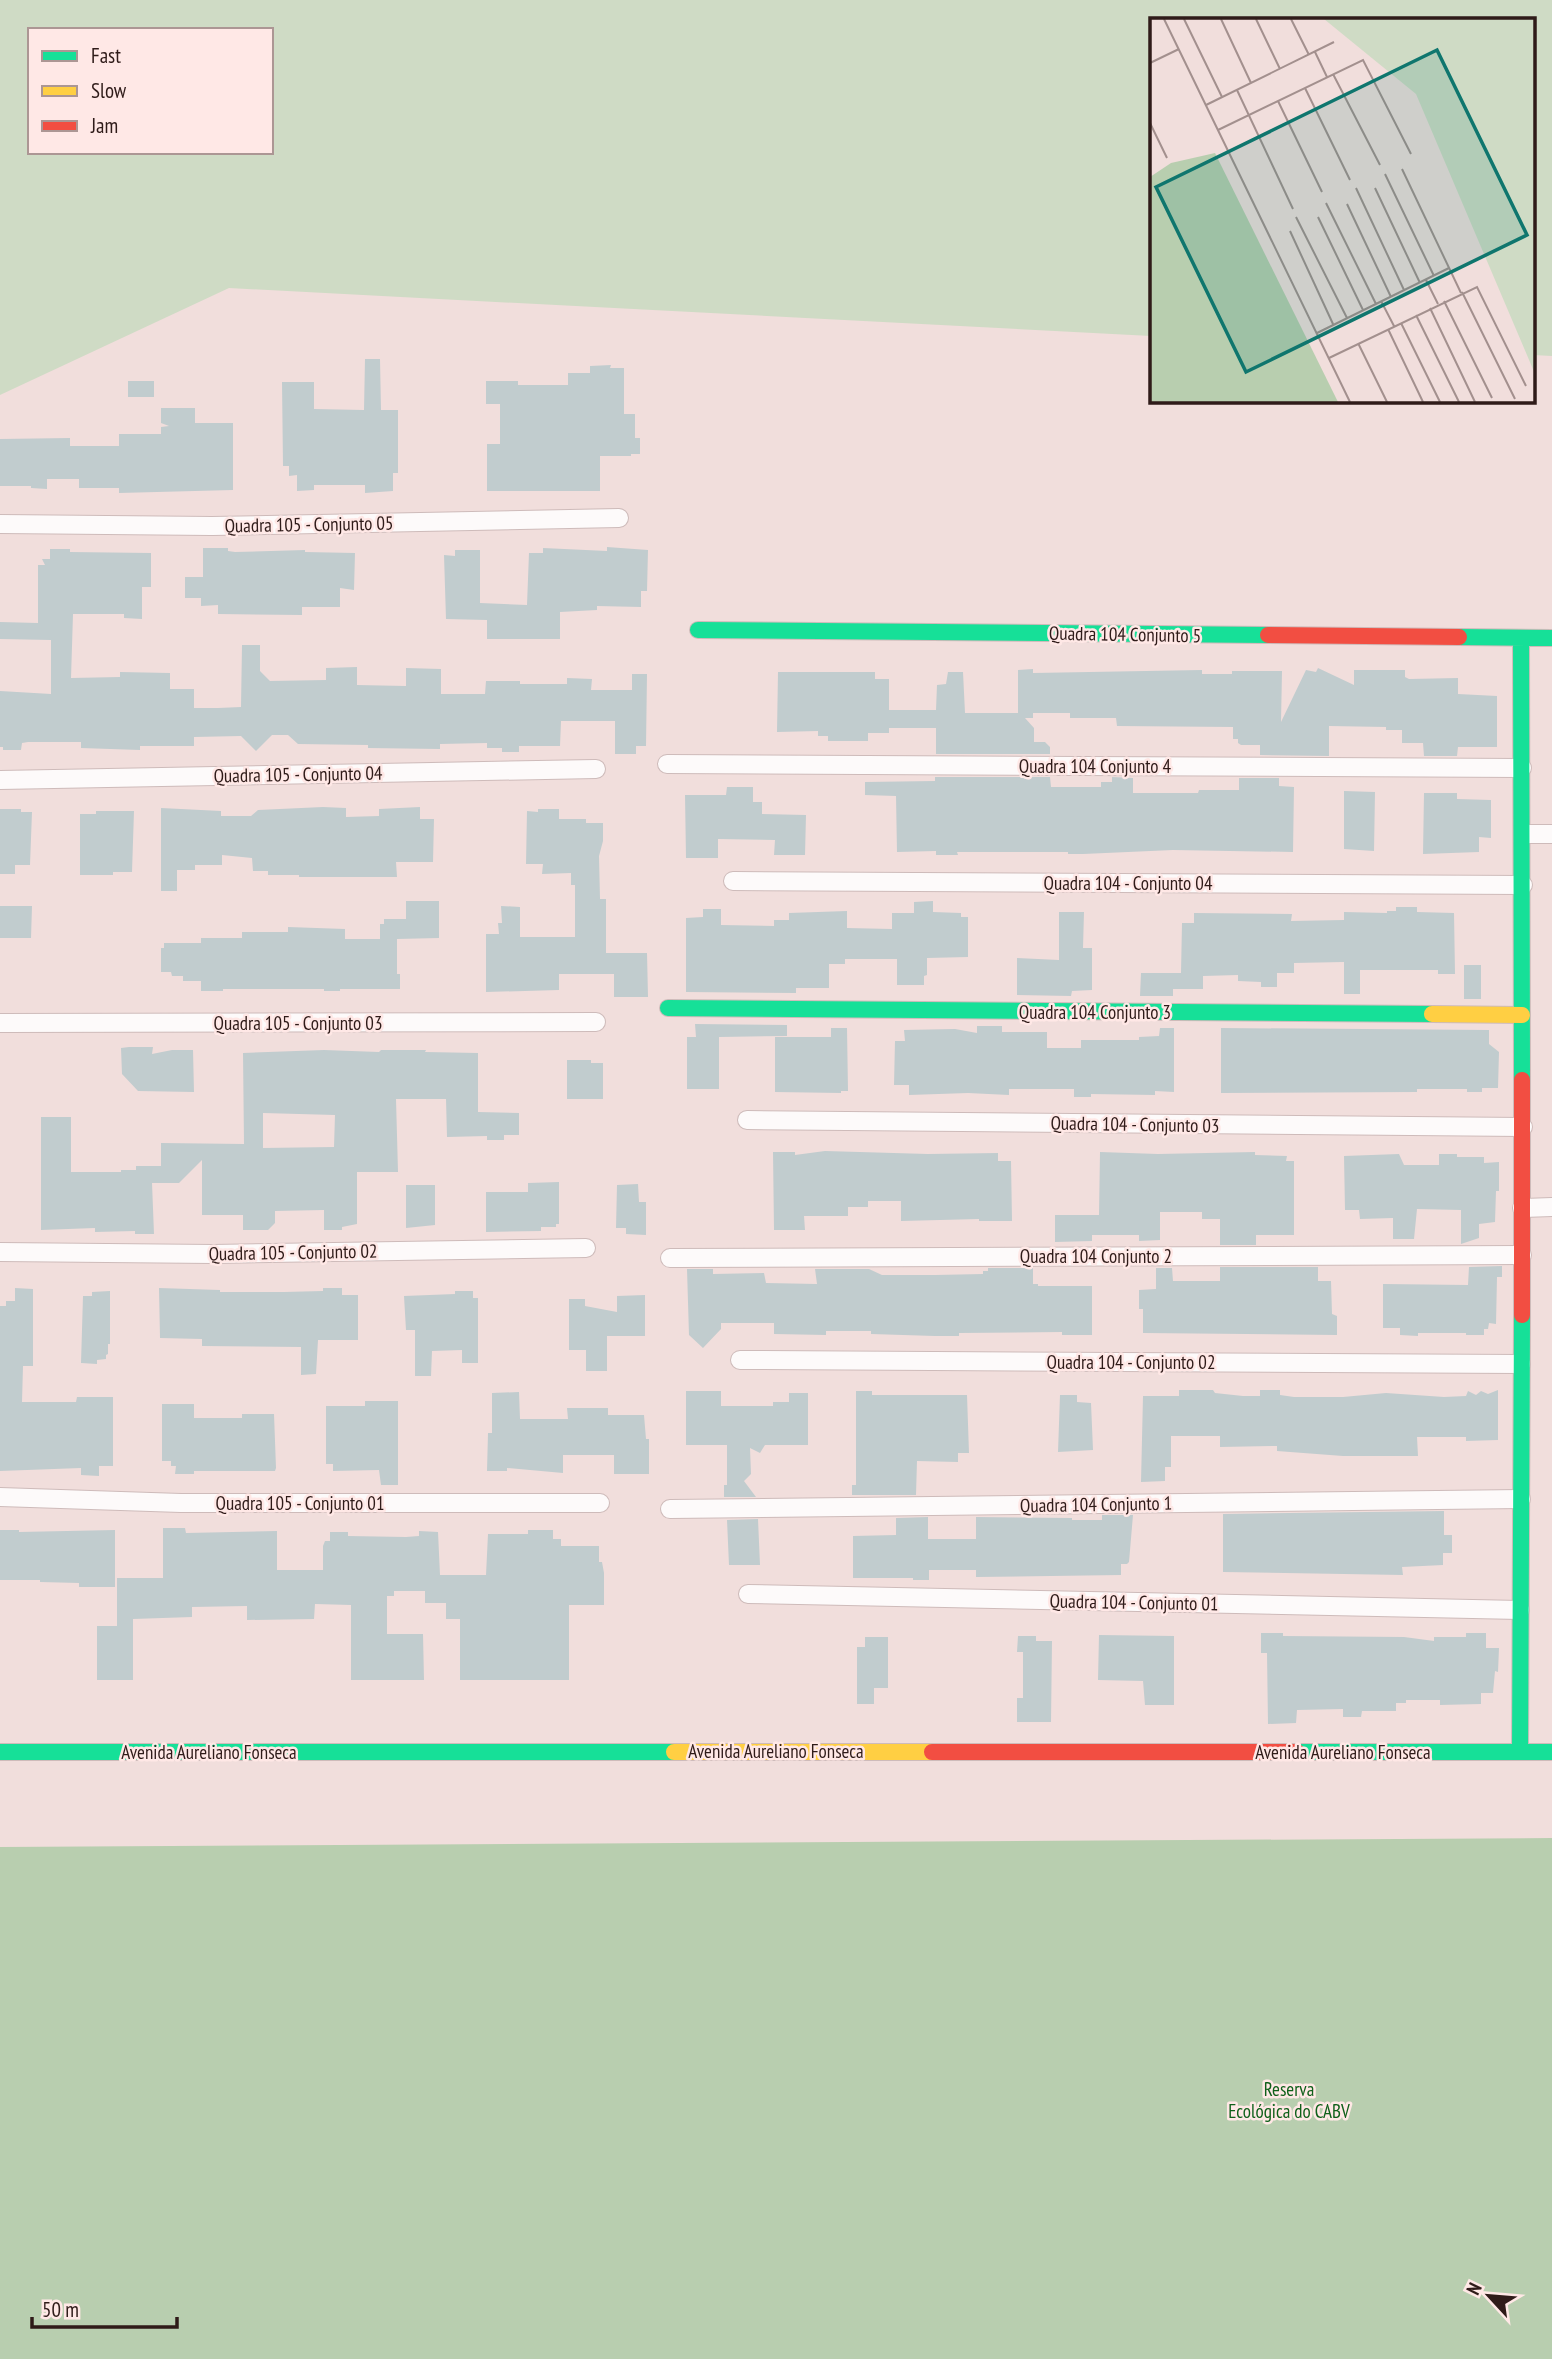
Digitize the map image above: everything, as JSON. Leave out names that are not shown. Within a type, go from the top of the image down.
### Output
[{"type":"street","name":"Quadra 105 - Conjunto 05","points":[[0,524],[212,526],[619,517]]},
{"type":"street","name":"Quadra 104 Conjunto 5","points":[[698,630],[1552,638]]},
{"type":"street","points":[[1520,1752],[1523,885],[1521,638]]},
{"type":"street","name":"Quadra 104 Conjunto 4","points":[[667,764],[1522,768]]},
{"type":"street","name":"Quadra 105 - Conjunto 04","points":[[0,780],[596,769]]},
{"type":"street","points":[[1523,834],[1552,834]]},
{"type":"street","name":"Quadra 104 - Conjunto 04","points":[[733,881],[1523,885]]},
{"type":"street","name":"Quadra 104 Conjunto 3","points":[[668,1008],[1522,1015]]},
{"type":"street","name":"Quadra 105 - Conjunto 03","points":[[0,1023],[596,1022]]},
{"type":"street","name":"Quadra 104 - Conjunto 03","points":[[747,1120],[1522,1127]]},
{"type":"street","points":[[1522,1208],[1552,1207]]},
{"type":"street","name":"Quadra 105 - Conjunto 02","points":[[0,1252],[213,1254],[586,1248]]},
{"type":"street","name":"Quadra 104 Conjunto 2","points":[[670,1258],[1522,1255]]},
{"type":"street","name":"Quadra 104 - Conjunto 02","points":[[740,1360],[1521,1364]]},
{"type":"street","name":"Quadra 105 - Conjunto 01","points":[[0,1497],[181,1503],[600,1503]]},
{"type":"street","name":"Quadra 104 Conjunto 1","points":[[670,1509],[1521,1499]]},
{"type":"street","name":"Quadra 104 - Conjunto 01","points":[[748,1594],[1520,1610]]},
{"type":"street","name":"Avenida Aureliano Fonseca","points":[[0,1752],[1552,1752]]},
{"type":"green space","points":[[0,0],[1552,0],[1552,356],[1534,355],[1534,18],[1150,18],[1150,336],[229,288],[0,395]]},
{"type":"green space","name":"Reserva Ecológica do CABV","points":[[1552,1838],[1552,2359],[0,2359],[0,1847]]},
{"type":"building","points":[[365,359],[380,359],[381,410],[398,410],[398,473],[393,473],[393,491],[365,493],[365,485],[314,485],[314,490],[297,491],[297,475],[289,476],[289,466],[283,466],[282,382],[314,382],[314,409],[364,410]]},
{"type":"building","points":[[611,365],[610,368],[624,368],[624,414],[635,414],[635,438],[640,438],[640,454],[600,456],[600,491],[487,491],[487,444],[500,444],[500,404],[486,404],[486,381],[518,381],[518,385],[568,385],[568,373],[590,373],[590,366]]},
{"type":"building","points":[[128,381],[154,381],[154,397],[128,397]]},
{"type":"building","points":[[161,408],[195,408],[195,423],[233,423],[233,490],[119,493],[119,488],[79,488],[79,479],[47,479],[47,489],[0,486],[0,439],[70,438],[70,446],[119,446],[119,434],[161,434],[161,427],[169,426],[161,423]]},
{"type":"building","points":[[607,547],[648,550],[647,591],[641,591],[641,607],[597,606],[597,610],[560,612],[560,639],[487,639],[487,620],[446,619],[444,555],[455,556],[455,550],[480,550],[480,603],[527,605],[529,553],[543,553],[543,548],[607,551]]},
{"type":"building","points":[[203,548],[228,548],[228,551],[235,552],[305,550],[355,553],[354,590],[340,588],[340,607],[302,607],[302,615],[218,614],[218,605],[201,606],[201,598],[185,598],[185,577],[203,577]]},
{"type":"building","points":[[50,549],[70,549],[70,552],[151,553],[151,587],[142,587],[142,619],[124,618],[124,614],[73,614],[71,678],[120,677],[120,672],[170,673],[170,689],[194,689],[194,708],[241,707],[242,645],[260,645],[260,671],[270,681],[326,680],[326,668],[357,667],[357,685],[406,686],[406,668],[441,669],[441,694],[485,694],[486,681],[567,684],[567,678],[592,679],[591,690],[632,690],[632,674],[647,674],[646,746],[636,746],[636,754],[615,754],[615,721],[561,721],[560,746],[519,746],[519,752],[502,752],[502,748],[487,748],[487,743],[440,744],[440,749],[298,744],[288,735],[272,735],[256,751],[241,736],[194,737],[194,746],[140,746],[140,750],[81,748],[81,742],[28,742],[22,743],[21,750],[3,750],[3,747],[0,747],[0,691],[51,694],[51,640],[0,639],[0,622],[38,623],[38,565],[45,565],[42,559],[50,559]]},
{"type":"building","points":[[1318,668],[1354,685],[1354,670],[1405,670],[1405,677],[1409,679],[1458,678],[1458,694],[1497,696],[1497,747],[1458,747],[1457,756],[1424,756],[1423,743],[1402,743],[1402,730],[1386,730],[1386,727],[1329,726],[1329,756],[1260,755],[1260,745],[1241,745],[1238,739],[1233,739],[1233,727],[1117,726],[1116,718],[1070,718],[1070,713],[1033,713],[1033,718],[1025,718],[1034,728],[1034,742],[1045,742],[1050,747],[1050,754],[936,754],[936,728],[889,728],[889,733],[868,733],[868,741],[828,741],[828,736],[818,736],[818,731],[777,732],[778,672],[875,672],[875,679],[889,679],[889,710],[936,710],[937,685],[946,684],[948,672],[963,672],[965,713],[1018,713],[1018,670],[1033,669],[1033,673],[1202,670],[1202,674],[1282,671],[1281,722],[1306,670],[1316,672]]},
{"type":"building","points":[[935,777],[1050,777],[1051,787],[1101,787],[1101,782],[1112,782],[1112,777],[1133,778],[1133,793],[1239,790],[1239,778],[1279,778],[1279,786],[1294,787],[1293,852],[1173,850],[1083,854],[957,852],[958,855],[936,855],[936,851],[897,852],[896,796],[865,795],[865,782],[935,781]]},
{"type":"building","points":[[727,787],[753,787],[753,802],[762,802],[762,814],[806,815],[805,855],[774,855],[775,840],[718,839],[718,858],[686,858],[685,795],[726,795]]},
{"type":"building","points":[[1344,791],[1375,792],[1374,851],[1344,849]]},
{"type":"building","points":[[1424,793],[1457,793],[1457,799],[1491,800],[1491,838],[1479,837],[1479,852],[1423,854]]},
{"type":"building","points":[[420,807],[420,819],[434,819],[433,862],[396,862],[397,877],[299,877],[253,871],[252,858],[222,855],[222,865],[195,865],[195,870],[177,870],[177,891],[161,891],[161,808],[221,811],[221,816],[251,816],[258,810],[346,808],[346,817],[379,816],[379,809]]},
{"type":"building","points":[[0,809],[32,812],[30,865],[15,865],[15,874],[0,874]]},
{"type":"building","points":[[538,809],[559,809],[559,819],[586,819],[586,823],[603,823],[603,841],[599,856],[600,899],[606,899],[606,953],[647,953],[648,997],[614,997],[614,974],[559,974],[559,990],[486,992],[486,934],[499,934],[498,923],[502,923],[501,906],[520,907],[520,937],[575,937],[575,885],[571,885],[571,873],[542,874],[543,864],[526,864],[527,811],[538,812]]},
{"type":"building","points":[[96,811],[134,811],[132,872],[80,875],[80,814],[96,814]]},
{"type":"building","points":[[406,901],[439,901],[439,938],[397,939],[400,989],[201,991],[201,981],[183,981],[183,976],[161,972],[161,948],[164,948],[164,943],[201,943],[201,938],[242,938],[242,932],[288,932],[288,927],[345,929],[345,939],[380,939],[380,924],[384,924],[384,919],[406,919]]},
{"type":"building","points":[[933,901],[933,912],[961,913],[961,917],[968,917],[968,957],[927,958],[924,985],[897,985],[897,959],[845,959],[845,964],[829,964],[829,988],[796,988],[796,993],[686,992],[686,918],[703,917],[703,909],[721,909],[721,925],[774,926],[774,920],[789,920],[789,913],[847,911],[847,928],[892,929],[892,913],[914,913],[914,902]]},
{"type":"building","points":[[0,906],[32,906],[31,938],[0,938]]},
{"type":"building","points":[[1396,907],[1417,907],[1417,912],[1454,913],[1455,974],[1438,974],[1438,970],[1360,970],[1360,994],[1344,994],[1344,962],[1294,963],[1294,973],[1277,973],[1277,987],[1261,987],[1261,982],[1238,981],[1238,975],[1203,976],[1203,989],[1173,989],[1173,996],[1140,996],[1141,973],[1181,973],[1182,923],[1194,923],[1194,913],[1292,914],[1291,921],[1344,920],[1344,912],[1387,913],[1396,911]]},
{"type":"building","points":[[1059,912],[1084,912],[1083,948],[1092,948],[1092,990],[1072,991],[1071,996],[1017,995],[1017,958],[1059,960]]},
{"type":"building","points":[[1464,965],[1481,965],[1481,999],[1464,999]]},
{"type":"building","points":[[695,1024],[787,1025],[787,1036],[719,1037],[719,1089],[687,1089],[687,1037],[696,1037]]},
{"type":"building","points":[[977,1026],[1002,1026],[1002,1032],[1047,1032],[1047,1048],[1081,1048],[1081,1040],[1139,1040],[1139,1037],[1159,1036],[1160,1028],[1174,1028],[1174,1092],[1155,1091],[1155,1095],[1091,1094],[1091,1097],[1074,1097],[1074,1089],[1009,1089],[1009,1095],[909,1095],[909,1085],[894,1085],[895,1041],[905,1041],[904,1030],[955,1029],[977,1033]]},
{"type":"building","points":[[831,1028],[847,1028],[848,1091],[775,1092],[775,1037],[831,1037]]},
{"type":"building","points":[[1221,1028],[1489,1030],[1489,1044],[1499,1052],[1498,1088],[1482,1088],[1482,1092],[1467,1092],[1467,1089],[1417,1089],[1417,1092],[1221,1093]]},
{"type":"building","points":[[153,1047],[152,1054],[193,1050],[194,1092],[138,1091],[122,1074],[121,1048]]},
{"type":"building","points":[[426,1050],[425,1052],[478,1053],[478,1112],[519,1113],[519,1135],[504,1135],[504,1140],[487,1140],[487,1136],[447,1137],[446,1099],[396,1099],[398,1172],[357,1172],[357,1224],[342,1227],[342,1230],[324,1230],[324,1210],[275,1211],[275,1223],[268,1230],[243,1230],[243,1215],[202,1215],[202,1160],[179,1183],[152,1183],[154,1234],[135,1234],[135,1231],[95,1232],[95,1228],[41,1230],[41,1117],[71,1117],[71,1172],[121,1172],[136,1170],[136,1166],[161,1166],[161,1143],[244,1144],[243,1053]],"holes":[[[263,1113],[335,1115],[334,1147],[263,1148]]]},
{"type":"building","points":[[567,1060],[603,1063],[603,1099],[567,1099]]},
{"type":"building","points":[[825,1151],[998,1153],[998,1161],[1011,1161],[1012,1221],[901,1221],[901,1201],[868,1201],[868,1207],[848,1207],[848,1216],[804,1216],[805,1230],[774,1230],[773,1152],[795,1152],[795,1155]]},
{"type":"building","points":[[1100,1152],[1255,1152],[1255,1155],[1287,1156],[1286,1161],[1294,1161],[1294,1235],[1256,1235],[1256,1245],[1220,1245],[1220,1219],[1202,1219],[1202,1212],[1160,1212],[1160,1240],[1139,1241],[1139,1235],[1092,1235],[1092,1241],[1055,1242],[1055,1215],[1099,1215]]},
{"type":"building","points":[[1399,1154],[1404,1165],[1439,1165],[1439,1154],[1484,1157],[1484,1163],[1499,1162],[1495,1222],[1479,1224],[1479,1238],[1461,1244],[1461,1210],[1417,1209],[1414,1239],[1393,1239],[1393,1218],[1360,1219],[1359,1210],[1345,1210],[1344,1156]]},
{"type":"building","points":[[559,1182],[559,1224],[556,1224],[556,1227],[541,1227],[541,1231],[486,1232],[486,1192],[528,1192],[528,1183]]},
{"type":"building","points":[[638,1184],[639,1202],[646,1202],[646,1235],[626,1234],[626,1228],[616,1228],[617,1185]]},
{"type":"building","points":[[406,1185],[435,1185],[435,1225],[406,1228]]},
{"type":"building","points":[[1502,1266],[1502,1277],[1497,1277],[1496,1324],[1489,1323],[1488,1329],[1484,1329],[1484,1335],[1400,1335],[1400,1328],[1383,1328],[1383,1284],[1468,1285],[1469,1267]]},
{"type":"building","points":[[1220,1267],[1318,1267],[1318,1281],[1331,1281],[1332,1314],[1337,1316],[1337,1335],[1143,1333],[1143,1309],[1139,1309],[1139,1290],[1156,1289],[1156,1268],[1172,1268],[1173,1281],[1220,1281]]},
{"type":"building","points":[[988,1268],[1033,1268],[1033,1284],[1038,1286],[1092,1286],[1092,1335],[1062,1335],[1062,1332],[959,1333],[959,1336],[935,1336],[871,1334],[871,1331],[826,1331],[826,1335],[774,1334],[774,1323],[721,1323],[721,1329],[703,1348],[689,1335],[687,1269],[713,1269],[713,1274],[764,1273],[766,1283],[817,1284],[815,1269],[869,1269],[882,1275],[935,1275],[983,1274]]},
{"type":"building","points":[[15,1288],[33,1289],[33,1366],[23,1366],[22,1402],[76,1402],[77,1397],[113,1397],[113,1466],[99,1466],[99,1476],[81,1475],[81,1468],[0,1471],[0,1306],[6,1306],[6,1301],[15,1301]]},
{"type":"building","points":[[159,1288],[284,1292],[342,1288],[342,1295],[358,1295],[358,1340],[318,1340],[316,1374],[301,1375],[301,1347],[202,1346],[202,1339],[160,1338]]},
{"type":"building","points":[[110,1291],[110,1344],[106,1359],[97,1360],[97,1364],[81,1363],[83,1296],[92,1296],[92,1292]]},
{"type":"building","points":[[455,1291],[473,1291],[473,1298],[478,1298],[478,1363],[462,1363],[462,1350],[432,1351],[431,1376],[415,1376],[415,1330],[406,1330],[404,1296],[455,1294]]},
{"type":"building","points":[[645,1295],[645,1336],[607,1336],[607,1371],[586,1371],[586,1350],[569,1350],[569,1299],[585,1299],[585,1306],[617,1312],[617,1296]]},
{"type":"building","points":[[1179,1390],[1213,1390],[1215,1393],[1243,1396],[1260,1396],[1260,1390],[1280,1390],[1280,1395],[1294,1397],[1343,1397],[1386,1393],[1444,1397],[1466,1396],[1468,1391],[1476,1395],[1481,1391],[1488,1394],[1498,1390],[1498,1440],[1466,1441],[1466,1437],[1417,1437],[1418,1456],[1343,1456],[1277,1451],[1277,1446],[1220,1447],[1220,1436],[1171,1436],[1171,1467],[1165,1467],[1165,1481],[1141,1482],[1143,1396],[1179,1396]]},
{"type":"building","points":[[686,1391],[721,1391],[721,1406],[773,1406],[773,1402],[789,1402],[789,1393],[808,1393],[808,1445],[765,1445],[760,1453],[750,1448],[751,1474],[744,1481],[756,1497],[724,1497],[724,1485],[727,1485],[727,1445],[686,1445]]},
{"type":"building","points":[[856,1391],[872,1391],[872,1395],[967,1395],[969,1453],[958,1453],[958,1462],[917,1461],[916,1495],[852,1495],[852,1485],[856,1485]]},
{"type":"building","points":[[519,1392],[520,1419],[568,1419],[567,1408],[608,1408],[608,1415],[644,1415],[646,1439],[649,1439],[649,1474],[614,1474],[614,1455],[563,1455],[563,1473],[507,1468],[507,1471],[487,1471],[488,1433],[492,1433],[492,1393]]},
{"type":"building","points":[[1060,1395],[1077,1395],[1077,1402],[1091,1403],[1093,1450],[1058,1452]]},
{"type":"building","points":[[365,1401],[398,1401],[398,1485],[381,1485],[379,1470],[333,1471],[333,1464],[326,1464],[326,1406],[365,1406]]},
{"type":"building","points":[[162,1404],[194,1404],[194,1418],[242,1418],[242,1414],[274,1414],[275,1471],[194,1471],[194,1474],[175,1474],[176,1466],[171,1466],[171,1461],[162,1461]]},
{"type":"building","points":[[1444,1511],[1444,1535],[1452,1535],[1452,1553],[1443,1553],[1443,1565],[1402,1567],[1403,1575],[1223,1572],[1223,1514]]},
{"type":"building","points":[[1102,1515],[1133,1515],[1129,1562],[1121,1564],[1121,1575],[976,1577],[976,1570],[929,1570],[929,1580],[853,1578],[853,1536],[896,1535],[896,1518],[928,1517],[928,1539],[976,1539],[976,1517],[1102,1520]]},
{"type":"building","points":[[758,1519],[760,1565],[729,1565],[727,1520]]},
{"type":"building","points":[[163,1528],[185,1528],[186,1533],[277,1531],[277,1570],[323,1570],[323,1546],[325,1541],[330,1541],[330,1532],[348,1532],[348,1536],[406,1537],[419,1536],[419,1531],[438,1532],[440,1575],[486,1575],[488,1534],[528,1534],[528,1530],[553,1530],[553,1539],[561,1539],[561,1546],[599,1546],[599,1562],[602,1562],[604,1573],[604,1605],[569,1605],[569,1680],[460,1680],[460,1619],[446,1619],[446,1603],[425,1603],[425,1591],[394,1591],[394,1596],[387,1596],[387,1634],[423,1634],[424,1680],[351,1680],[351,1605],[315,1604],[314,1619],[247,1620],[247,1606],[192,1607],[192,1617],[133,1619],[133,1680],[97,1680],[97,1626],[117,1626],[117,1578],[163,1578]]},
{"type":"building","points":[[0,1530],[115,1530],[115,1587],[79,1587],[79,1583],[40,1580],[0,1580]]},
{"type":"building","points":[[1261,1633],[1283,1633],[1283,1636],[1404,1637],[1434,1641],[1434,1637],[1466,1637],[1466,1633],[1486,1633],[1486,1648],[1499,1648],[1498,1672],[1495,1671],[1493,1693],[1481,1693],[1481,1704],[1440,1705],[1440,1700],[1406,1700],[1406,1703],[1396,1703],[1396,1711],[1362,1711],[1361,1717],[1343,1717],[1343,1709],[1297,1710],[1296,1723],[1268,1724],[1267,1653],[1261,1653]]},
{"type":"building","points":[[1099,1635],[1174,1636],[1174,1705],[1145,1705],[1143,1681],[1098,1680]]},
{"type":"building","points":[[1018,1636],[1036,1636],[1036,1641],[1052,1641],[1051,1722],[1017,1722],[1017,1698],[1023,1698],[1023,1652],[1017,1652]]},
{"type":"building","points":[[865,1637],[888,1637],[888,1688],[874,1688],[874,1704],[857,1704],[857,1647],[865,1647]]},
{"type":"traffic: fast","points":[[698,630],[1268,635]]},
{"type":"traffic: fast","points":[[1459,637],[1552,638]]},
{"type":"traffic: fast","points":[[1521,638],[1522,1080]]},
{"type":"traffic: fast","points":[[668,1008],[1432,1014]]},
{"type":"traffic: fast","points":[[1520,1752],[1522,1315]]},
{"type":"traffic: fast","points":[[0,1752],[674,1752]]},
{"type":"traffic: fast","points":[[1297,1752],[1552,1752]]},
{"type":"traffic: slow","points":[[1432,1014],[1522,1015]]},
{"type":"traffic: slow","points":[[674,1752],[932,1752]]},
{"type":"traffic: jam","points":[[1268,635],[1459,637]]},
{"type":"traffic: jam","points":[[1522,1080],[1522,1315]]},
{"type":"traffic: jam","points":[[932,1752],[1297,1752]]}]
